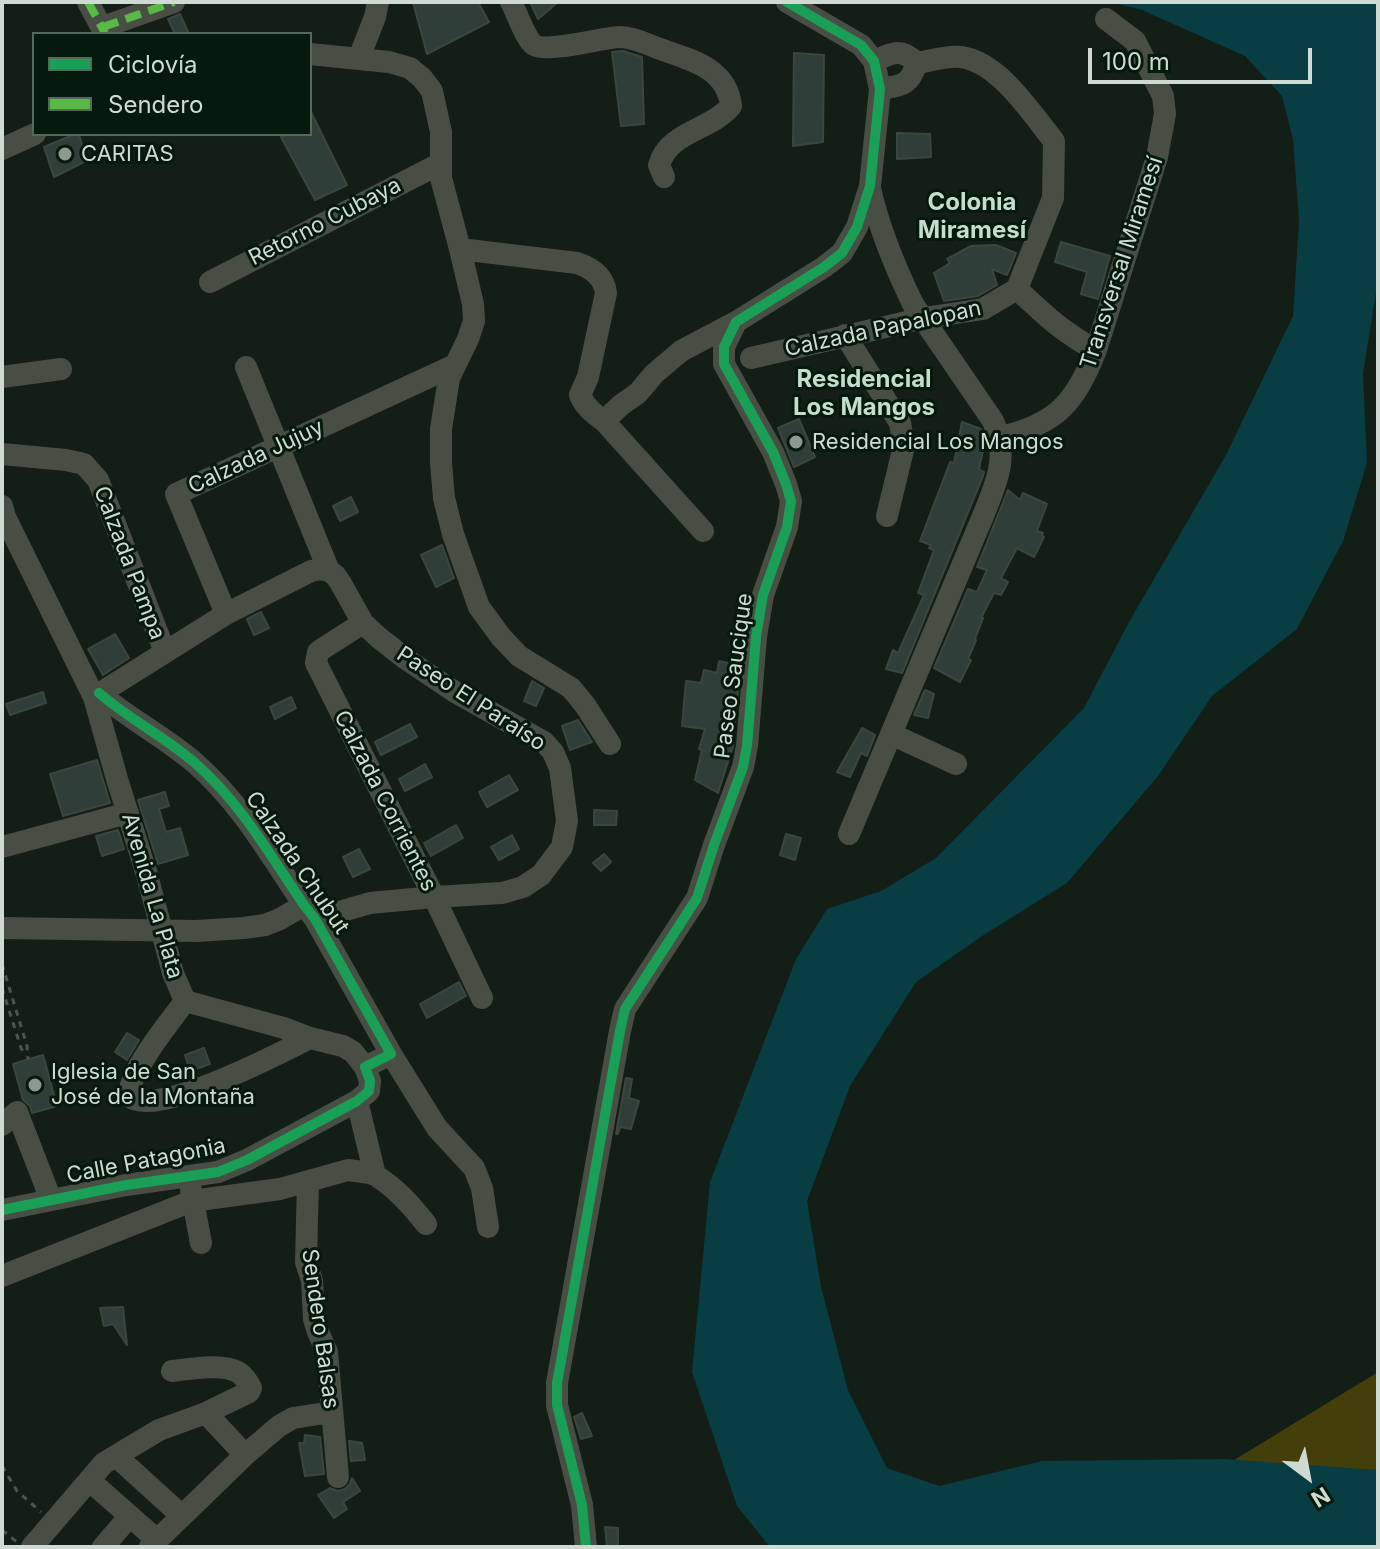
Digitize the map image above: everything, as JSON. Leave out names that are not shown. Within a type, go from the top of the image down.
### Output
[{"type":"street","points":[[88,2],[104,31],[174,2]]},
{"type":"street","points":[[359,58],[378,2]]},
{"type":"street","points":[[511,2],[533,45],[538,47],[619,37],[635,39],[704,66],[721,79],[730,92],[731,106],[714,121],[670,144],[659,165],[664,177]]},
{"type":"street","points":[[604,421],[681,351],[736,322],[824,267],[842,253],[857,227],[870,186],[880,89],[874,61],[861,45],[787,2]]},
{"type":"street","name":"Transversal Miramesí","points":[[1000,437],[1035,427],[1070,401],[1086,377],[1157,157],[1165,114],[1163,96],[1135,41],[1106,19]]},
{"type":"street","points":[[874,61],[894,52],[908,54],[917,63]]},
{"type":"street","points":[[312,54],[389,62],[410,68],[432,91],[441,132],[441,178],[473,304],[474,321],[449,378],[441,429],[444,498],[453,534],[479,607],[501,637],[519,656],[571,688],[610,744]]},
{"type":"street","points":[[917,63],[960,57],[983,64],[1001,77],[1054,141],[1053,198],[1017,289],[1073,339],[1096,350]]},
{"type":"street","points":[[880,89],[901,86],[911,79],[917,63]]},
{"type":"street","points":[[2,149],[32,135]]},
{"type":"street","name":"Retorno Cubaya","points":[[210,282],[441,163]]},
{"type":"street","points":[[849,834],[999,475],[1001,458],[1000,437],[993,421],[913,304],[884,237],[870,186]]},
{"type":"street","points":[[460,249],[577,263],[588,267],[600,278],[606,293],[588,377],[580,395],[591,412],[604,421],[703,531]]},
{"type":"street","name":"Calzada Papalopan","points":[[751,358],[924,318],[983,309],[1017,289]]},
{"type":"street","name":"Paseo Saucique","points":[[586,1547],[582,1505],[557,1405],[557,1383],[620,1031],[625,1009],[697,898],[743,767],[763,595],[787,527],[791,501],[773,452],[724,364],[724,347],[736,322]]},
{"type":"street","points":[[845,335],[900,423],[904,446],[887,516]]},
{"type":"street","name":"Calzada Jujuy","points":[[226,614],[176,494],[455,365]]},
{"type":"street","name":"Paseo El Paraíso","points":[[2,928],[196,931],[244,928],[309,912],[370,903],[502,893],[523,887],[541,875],[562,847],[567,821],[560,768],[553,752],[544,742],[455,692],[406,659],[363,623],[340,582],[329,571],[246,367]]},
{"type":"street","points":[[2,377],[61,369]]},
{"type":"street","name":"Calzada Pampa","points":[[2,454],[84,464],[98,480],[165,652]]},
{"type":"street","name":"Avenida La Plata","points":[[3,514],[96,695],[173,973],[185,1001],[135,1071],[128,1092],[133,1101],[157,1100],[205,1086],[243,1072],[310,1038]]},
{"type":"street","points":[[96,695],[226,614],[311,571],[329,571]]},
{"type":"street","name":"Calzada Corrientes","points":[[363,623],[318,652],[316,663],[482,998]]},
{"type":"street","name":"Calzada Chubut","points":[[96,695],[193,761],[243,813],[309,912],[437,1128],[474,1168],[482,1188],[488,1227]]},
{"type":"street","points":[[891,734],[956,764]]},
{"type":"street","points":[[2,847],[128,813]]},
{"type":"street","points":[[185,1001],[284,1028],[353,1052],[365,1067],[370,1081],[369,1091],[357,1101],[375,1175]]},
{"type":"street","points":[[365,1067],[391,1054]]},
{"type":"street","name":"Calle Patagonia","points":[[2,1210],[126,1185],[218,1172],[247,1160],[357,1101]]},
{"type":"street","points":[[10,1118],[51,1200]]},
{"type":"street","points":[[2,1276],[192,1201],[280,1189],[348,1170],[370,1173],[385,1181],[426,1224]]},
{"type":"street","points":[[201,1243],[191,1188],[218,1172]]},
{"type":"street","name":"Sendero Balsas","points":[[308,1181],[306,1262],[312,1281],[314,1319],[327,1352],[338,1477]]},
{"type":"street","points":[[32,1547],[104,1463],[159,1430],[206,1413],[249,1392],[251,1388],[239,1372],[226,1369],[172,1371]]},
{"type":"street","points":[[89,1480],[130,1516],[154,1543],[279,1426],[293,1418],[332,1412]]},
{"type":"street","points":[[206,1413],[245,1455]]},
{"type":"street","points":[[116,1456],[182,1516]]},
{"type":"street","points":[[103,1547],[130,1516]]},
{"type":"path","points":[[2,964],[27,1046],[28,1059],[21,1048],[2,988]]},
{"type":"path","points":[[2,1005],[6,1000]]},
{"type":"path","points":[[2,1466],[17,1491],[53,1522]]},
{"type":"path","points":[[2,1530],[23,1547]]},
{"type":"shaded area","points":[[1378,1372],[1378,1489],[1195,1484]]},
{"type":"water","points":[[1110,2],[1378,2],[1378,280],[1363,374],[1367,463],[1343,541],[1297,629],[1212,696],[1158,776],[1067,883],[916,982],[850,1086],[807,1201],[821,1287],[848,1390],[887,1468],[939,1486],[1042,1461],[1224,1459],[1378,1470],[1378,1547],[770,1547],[737,1506],[692,1372],[710,1182],[796,959],[827,909],[881,891],[936,858],[1084,708],[1129,622],[1226,455],[1293,316],[1299,221],[1293,139],[1282,96],[1245,56],[1142,10]]},
{"type":"building","points":[[413,2],[478,2],[489,22],[427,54]]},
{"type":"building","points":[[530,2],[558,2],[538,19]]},
{"type":"building","points":[[180,14],[188,32],[174,32],[168,19]]},
{"type":"building","points":[[623,51],[642,57],[644,124],[621,126],[612,52]]},
{"type":"building","points":[[794,53],[824,55],[823,142],[793,146]]},
{"type":"building","points":[[312,114],[347,185],[315,200],[281,137],[312,136]]},
{"type":"building","points":[[897,133],[930,134],[931,157],[897,159]]},
{"type":"building","name":"CARITAS","points":[[70,136],[80,136],[86,161],[54,177],[44,147]]},
{"type":"building","points":[[1061,242],[1110,256],[1098,299],[1081,294],[1087,272],[1055,262]]},
{"type":"building","points":[[996,245],[1016,253],[1007,275],[992,269],[997,285],[978,296],[944,301],[934,273],[950,263],[947,259],[971,246]]},
{"type":"building","name":"Residencial Los Mangos","points":[[799,419],[815,457],[794,467],[778,428]]},
{"type":"building","points":[[962,422],[981,429],[985,441],[979,469],[984,472],[983,476],[902,673],[886,669],[893,650],[898,653],[924,595],[918,593],[934,550],[929,548],[931,545],[920,541],[950,462],[954,463]]},
{"type":"building","points":[[1008,490],[1020,500],[1023,493],[1047,504],[1037,531],[1044,537],[1034,557],[1017,548],[1001,578],[1008,582],[1001,595],[994,593],[981,618],[968,659],[971,660],[960,682],[934,668],[968,589],[977,592],[987,570],[977,567]]},
{"type":"building","points":[[351,497],[358,512],[340,521],[333,506]]},
{"type":"building","points":[[442,545],[454,578],[436,587],[421,555]]},
{"type":"building","points":[[261,612],[269,628],[254,635],[247,619]]},
{"type":"building","points":[[115,634],[129,658],[103,675],[88,649]]},
{"type":"building","points":[[719,661],[733,664],[733,675],[736,677],[734,689],[738,690],[733,746],[718,793],[695,780],[705,729],[682,726],[686,681],[701,683],[704,670],[717,673]]},
{"type":"building","points":[[532,681],[544,688],[536,706],[524,701]]},
{"type":"building","points":[[925,690],[934,694],[928,718],[914,715]]},
{"type":"building","points":[[43,692],[46,703],[10,715],[6,704]]},
{"type":"building","points":[[291,697],[296,708],[275,719],[270,707]]},
{"type":"building","points":[[578,720],[592,742],[570,750],[562,726]]},
{"type":"building","points":[[410,724],[417,737],[381,755],[375,742]]},
{"type":"building","points":[[862,728],[875,735],[867,756],[861,753],[850,777],[837,772]]},
{"type":"building","points":[[97,760],[110,803],[63,816],[50,774]]},
{"type":"building","points":[[425,764],[432,777],[405,791],[399,779]]},
{"type":"building","points":[[509,775],[518,790],[487,807],[479,792]]},
{"type":"building","points":[[165,792],[169,806],[159,809],[166,832],[180,828],[188,855],[158,864],[138,800]]},
{"type":"building","points":[[594,810],[617,811],[616,825],[594,825]]},
{"type":"building","points":[[456,825],[463,838],[431,856],[424,843]]},
{"type":"building","points":[[118,830],[124,849],[102,856],[96,836]]},
{"type":"building","points":[[786,834],[801,838],[795,860],[780,855]]},
{"type":"building","points":[[512,835],[519,849],[499,860],[491,847]]},
{"type":"building","points":[[359,849],[370,869],[353,877],[343,857]]},
{"type":"building","points":[[604,854],[611,862],[601,871],[593,863]]},
{"type":"building","points":[[459,982],[466,996],[427,1018],[420,1004]]},
{"type":"building","points":[[127,1033],[139,1040],[127,1060],[115,1052]]},
{"type":"building","points":[[204,1048],[210,1064],[190,1071],[185,1055]]},
{"type":"building","name":"Iglesia de San José de la Montaña","points":[[43,1055],[57,1106],[32,1113],[23,1100],[13,1064]]},
{"type":"building","points":[[626,1078],[632,1079],[629,1098],[639,1101],[631,1129],[620,1127],[616,1134]]},
{"type":"building","points":[[123,1307],[127,1345],[113,1324],[104,1326],[100,1308]]},
{"type":"building","points":[[582,1413],[592,1436],[581,1439],[574,1417]]},
{"type":"building","points":[[305,1435],[320,1437],[324,1474],[305,1476],[299,1443],[304,1443]]},
{"type":"building","points":[[349,1441],[362,1443],[365,1460],[351,1461]]},
{"type":"building","points":[[352,1478],[360,1491],[343,1502],[347,1509],[334,1518],[318,1495],[330,1488],[338,1491],[345,1489]]},
{"type":"building","points":[[605,1527],[618,1528],[618,1547],[607,1547]]},
{"type":"marked path","points":[[88,2],[104,32]]},
{"type":"marked path","points":[[103,27],[174,2]]},
{"type":"cycle path","points":[[586,1547],[582,1505],[557,1405],[557,1383],[620,1031],[625,1009],[697,898],[743,767],[763,595],[787,527],[791,501],[773,452],[724,364],[724,347],[736,322],[842,253],[857,227],[870,186],[880,89],[874,61],[861,45],[787,2]]},
{"type":"cycle path","points":[[2,1210],[126,1185],[218,1172],[247,1160],[357,1101],[369,1091],[370,1081],[365,1067],[391,1054],[315,919],[241,812],[195,763],[99,693]]},
{"type":"place","name":"CARITAS","points":[[65,154]]},
{"type":"place","name":"Residencial Los Mangos","points":[[796,442]]},
{"type":"place","name":"Iglesia de San José de la Montaña","points":[[35,1085]]},
{"type":"district","name":"Colonia Miramesí","points":[[972,217]]},
{"type":"district","name":"Residencial Los Mangos","points":[[864,394]]}]
